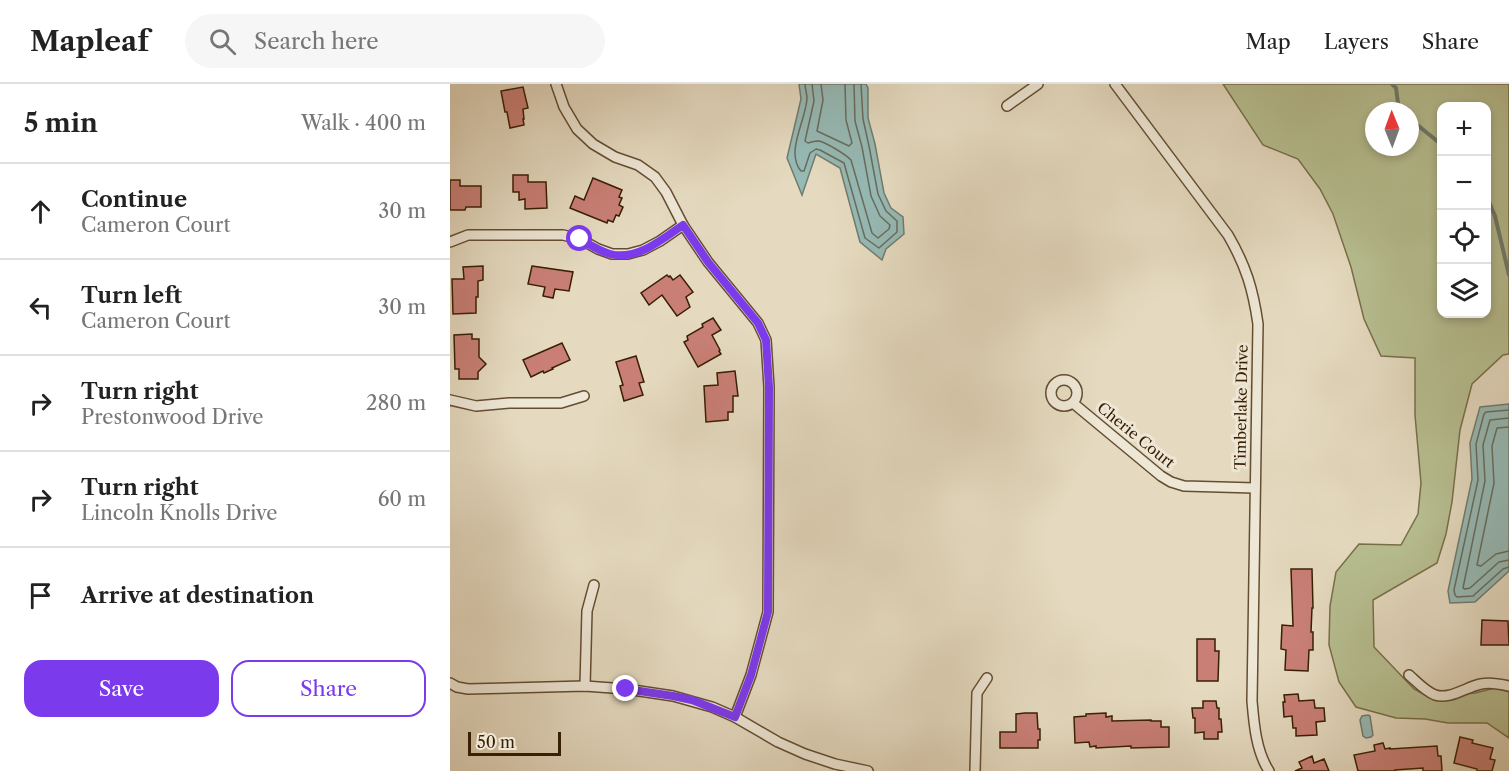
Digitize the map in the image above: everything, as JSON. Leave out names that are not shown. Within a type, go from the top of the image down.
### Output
[{"type":"street","points":[[556,84],[564,107],[577,129],[593,144],[615,157],[638,165],[655,177],[708,262],[758,323],[766,340],[769,387],[768,612],[751,675],[735,717]]},
{"type":"street","points":[[1007,106],[1038,84]]},
{"type":"street","name":"Timberlake Drive","points":[[1115,84],[1228,235],[1239,254],[1254,299],[1258,324],[1252,701],[1260,751],[1269,771]]},
{"type":"street","points":[[450,242],[468,235],[563,235],[580,239],[612,254],[628,254],[643,250],[683,225]]},
{"type":"street","points":[[450,400],[476,406],[509,403],[561,403],[584,396]]},
{"type":"street","name":"Cherie Court","points":[[1073,403],[1171,482],[1184,486],[1255,488]]},
{"type":"street","points":[[585,686],[587,611],[594,585]]},
{"type":"street","points":[[1409,675],[1426,690],[1444,697],[1482,684],[1509,686]]},
{"type":"street","points":[[975,771],[977,693],[987,678]]},
{"type":"street","points":[[450,683],[468,689],[585,686],[673,696],[712,707],[735,717],[778,742],[805,754],[835,764],[868,771]]},
{"type":"green space","points":[[1223,84],[1509,84],[1509,354],[1503,355],[1472,384],[1460,430],[1446,534],[1437,563],[1373,600],[1374,647],[1414,689],[1427,696],[1448,700],[1463,694],[1495,688],[1509,692],[1509,738],[1487,723],[1448,723],[1396,718],[1356,707],[1339,682],[1329,645],[1330,606],[1336,572],[1359,544],[1401,545],[1418,514],[1421,483],[1415,415],[1415,358],[1381,356],[1364,319],[1351,267],[1333,214],[1320,189],[1298,159],[1263,145]]},
{"type":"water","points":[[799,84],[866,84],[868,88],[868,118],[884,193],[891,208],[903,217],[904,234],[886,249],[882,260],[860,242],[840,168],[816,154],[802,195],[787,158],[801,99]]},
{"type":"water","points":[[1509,404],[1509,571],[1475,602],[1450,603],[1448,591],[1472,479],[1470,443],[1480,407]]},
{"type":"water","points":[[1368,715],[1373,735],[1366,738],[1363,736],[1360,720],[1362,716]]},
{"type":"building","points":[[523,87],[528,108],[523,109],[524,125],[510,128],[501,91]]},
{"type":"building","points":[[513,175],[528,175],[528,182],[546,182],[547,208],[525,209],[525,199],[519,200],[519,192],[513,192]]},
{"type":"building","points":[[593,178],[622,190],[619,205],[623,207],[613,222],[608,220],[607,223],[570,208],[575,196],[584,200]]},
{"type":"building","points":[[450,180],[460,180],[460,186],[481,186],[481,207],[450,210]]},
{"type":"building","points":[[483,266],[483,280],[478,281],[476,313],[453,314],[452,279],[464,279],[463,267]]},
{"type":"building","points":[[532,266],[573,272],[569,291],[555,289],[553,298],[543,296],[545,287],[528,284]]},
{"type":"building","points":[[667,275],[673,280],[680,275],[693,292],[686,297],[690,307],[677,316],[662,295],[649,305],[641,293]]},
{"type":"building","points":[[713,318],[721,330],[712,335],[721,354],[698,367],[684,342],[688,340],[687,336]]},
{"type":"building","points":[[472,334],[472,339],[479,339],[479,357],[486,364],[478,372],[478,379],[459,379],[459,369],[455,369],[454,335]]},
{"type":"building","points":[[562,343],[570,360],[531,377],[523,360]]},
{"type":"building","points":[[636,356],[644,382],[639,383],[643,395],[624,401],[620,386],[623,385],[616,362]]},
{"type":"building","points":[[735,371],[738,396],[733,396],[733,412],[728,412],[728,420],[706,422],[704,386],[718,385],[717,373]]},
{"type":"building","points":[[1291,569],[1312,569],[1313,650],[1309,650],[1308,671],[1285,670],[1286,650],[1281,649],[1282,625],[1293,626]]},
{"type":"building","points":[[1482,620],[1508,621],[1509,645],[1481,645]]},
{"type":"building","points":[[1197,639],[1215,639],[1215,651],[1219,651],[1218,681],[1197,681]]},
{"type":"building","points":[[1298,694],[1299,701],[1314,700],[1315,708],[1324,708],[1325,721],[1316,722],[1317,735],[1296,736],[1292,716],[1284,717],[1284,695]]},
{"type":"building","points":[[1203,701],[1216,701],[1217,708],[1219,708],[1222,732],[1218,732],[1218,739],[1204,739],[1204,732],[1195,733],[1192,708],[1203,708]]},
{"type":"building","points":[[1037,713],[1038,729],[1040,729],[1038,748],[1000,748],[1000,732],[1016,732],[1016,714]]},
{"type":"building","points":[[1106,713],[1106,717],[1112,716],[1112,721],[1161,721],[1161,727],[1169,727],[1169,747],[1096,748],[1096,746],[1090,747],[1089,742],[1075,743],[1074,717]]},
{"type":"building","points":[[1460,737],[1473,740],[1472,743],[1493,748],[1490,759],[1495,760],[1492,771],[1477,771],[1477,769],[1454,763]]},
{"type":"building","points":[[1383,743],[1385,749],[1437,746],[1438,756],[1441,756],[1442,771],[1423,771],[1423,768],[1358,771],[1354,755],[1375,751],[1374,745]]},
{"type":"building","points":[[1312,756],[1314,763],[1324,759],[1329,771],[1295,771],[1302,768],[1299,762]]},
{"type":"waterway","points":[[1392,84],[1396,88],[1398,102]]},
{"type":"waterway","points":[[1419,126],[1437,141]]},
{"type":"waterway","points":[[1491,207],[1509,275]]},
{"type":"route","points":[[580,239],[612,254],[628,254],[643,250],[683,225],[708,262],[758,323],[766,340],[769,387],[768,612],[751,675],[735,717],[692,700],[626,689]]}]
